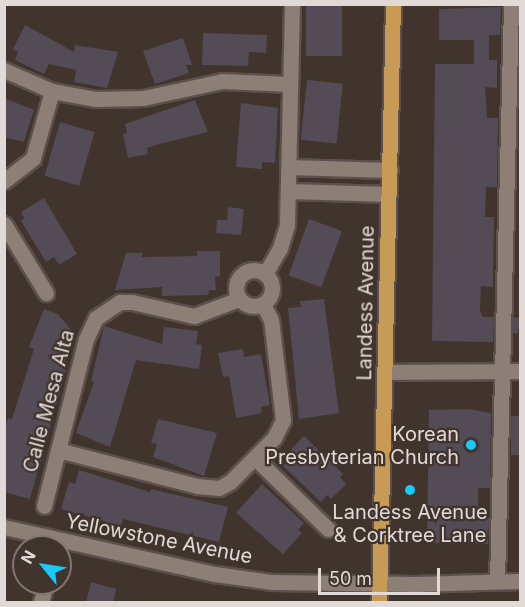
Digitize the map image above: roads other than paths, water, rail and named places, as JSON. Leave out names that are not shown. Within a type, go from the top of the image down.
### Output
[{"type":"main road","name":"Landess Avenue","points":[[379,603],[393,4]]},
{"type":"street","points":[[265,274],[284,237],[289,191],[292,4]]},
{"type":"street","points":[[497,581],[511,4]]},
{"type":"street","points":[[4,70],[52,91],[116,100],[165,94],[215,82],[290,84]]},
{"type":"street","points":[[4,181],[33,158],[52,91]]},
{"type":"street","points":[[289,167],[390,170]]},
{"type":"street","points":[[289,191],[389,194]]},
{"type":"street","points":[[4,224],[46,293]]},
{"type":"street","points":[[258,270],[265,274],[272,290],[263,304],[250,306],[239,299],[236,291],[241,275],[258,270]]},
{"type":"street","name":"Calle Mesa Alta","points":[[44,506],[86,339],[96,318],[106,308],[132,302],[194,316],[239,299]]},
{"type":"street","points":[[58,450],[209,488],[230,482],[274,438],[284,420],[272,320],[263,304]]},
{"type":"street","points":[[386,372],[520,372]]},
{"type":"street","points":[[255,458],[328,529]]},
{"type":"street","name":"Yellowstone Avenue","points":[[4,527],[28,535]]},
{"type":"street","name":"Yellowstone Avenue","points":[[72,547],[215,574],[272,582],[379,584],[520,581]]},
{"type":"place","name":"Korean Presbyterian Church","points":[[471,445]]},
{"type":"place","name":"Landess Avenue & Corktree Lane","points":[[410,490]]}]
